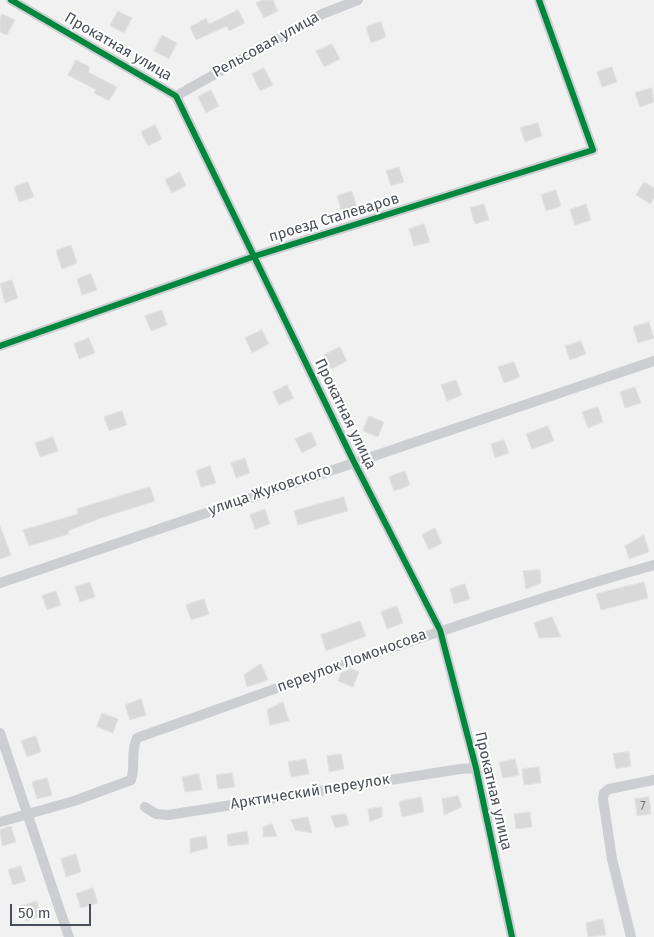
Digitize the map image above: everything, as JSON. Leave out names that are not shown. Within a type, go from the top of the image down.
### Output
[{"type":"street","name":"Прокатная улица","points":[[11,0],[176,96],[354,462],[440,630],[476,768],[512,937]]},
{"type":"street","name":"Рельсовая улица","points":[[176,96],[322,14],[358,0]]},
{"type":"street","name":"проезд Сталеваров","points":[[0,346],[255,256],[593,150],[539,0]]},
{"type":"street","name":"улица Жуковского","points":[[0,583],[654,361]]},
{"type":"street","name":"переулок Ломоносова","points":[[28,813],[74,800],[131,780],[134,770],[133,747],[137,738],[440,630],[557,592],[654,565]]},
{"type":"street","points":[[0,732],[68,937]]},
{"type":"street","name":"Арктический переулок","points":[[145,808],[156,814],[168,815],[476,768]]},
{"type":"street","points":[[631,937],[612,859],[603,799],[604,793],[609,789],[654,780]]},
{"type":"street","points":[[0,822],[28,813]]},
{"type":"building","points":[[263,0],[273,0],[278,11],[264,18],[256,3]]},
{"type":"building","points":[[238,10],[245,23],[229,31],[227,26],[196,40],[190,27],[206,18],[209,24]]},
{"type":"building","points":[[118,11],[132,18],[124,33],[110,26]]},
{"type":"building","points":[[2,14],[15,20],[7,35],[0,32],[0,18]]},
{"type":"building","points":[[381,22],[386,37],[371,43],[366,27]]},
{"type":"building","points":[[162,35],[177,43],[169,59],[154,51]]},
{"type":"building","points":[[332,44],[340,59],[324,67],[316,51]]},
{"type":"building","points":[[76,60],[90,67],[88,72],[117,87],[109,101],[94,93],[96,90],[68,75]]},
{"type":"building","points":[[612,67],[617,82],[602,87],[597,72]]},
{"type":"building","points":[[264,68],[273,85],[260,91],[252,74]]},
{"type":"building","points":[[652,88],[654,102],[640,107],[635,93]]},
{"type":"building","points":[[211,90],[219,106],[206,113],[198,97]]},
{"type":"building","points":[[538,123],[542,136],[525,142],[520,128]]},
{"type":"building","points":[[155,125],[162,139],[148,146],[141,132]]},
{"type":"building","points":[[399,167],[404,182],[391,186],[386,171]]},
{"type":"building","points":[[180,172],[186,186],[172,193],[165,180]]},
{"type":"building","points":[[28,182],[34,197],[19,202],[14,187]]},
{"type":"building","points":[[644,182],[654,188],[654,198],[650,204],[636,195]]},
{"type":"building","points":[[556,190],[561,206],[546,211],[541,195]]},
{"type":"building","points":[[352,191],[357,208],[342,213],[337,196]]},
{"type":"building","points":[[484,204],[489,220],[475,224],[470,208]]},
{"type":"building","points":[[586,204],[591,220],[575,225],[570,210]]},
{"type":"building","points":[[424,224],[430,242],[414,246],[409,229]]},
{"type":"building","points":[[71,245],[77,263],[62,269],[56,251]]},
{"type":"building","points":[[91,274],[97,290],[82,295],[77,279]]},
{"type":"building","points":[[12,280],[18,298],[5,303],[0,284]]},
{"type":"building","points":[[162,310],[167,325],[151,331],[145,316]]},
{"type":"building","points":[[649,322],[654,338],[638,343],[633,327]]},
{"type":"building","points":[[262,330],[269,344],[252,353],[245,338]]},
{"type":"building","points":[[89,338],[95,353],[79,359],[74,344]]},
{"type":"building","points":[[581,341],[586,354],[570,360],[565,346]]},
{"type":"building","points":[[340,347],[347,361],[331,369],[324,355]]},
{"type":"building","points":[[514,362],[520,377],[504,383],[498,367]]},
{"type":"building","points":[[456,380],[462,395],[447,401],[441,385]]},
{"type":"building","points":[[287,385],[294,398],[279,405],[273,392]]},
{"type":"building","points":[[635,387],[641,403],[625,408],[620,392]]},
{"type":"building","points":[[598,407],[603,422],[588,428],[582,412]]},
{"type":"building","points":[[122,411],[127,425],[109,431],[104,417]]},
{"type":"building","points":[[369,416],[384,422],[378,437],[363,431]]},
{"type":"building","points":[[548,426],[554,441],[532,449],[526,434]]},
{"type":"building","points":[[311,432],[317,445],[302,453],[295,439]]},
{"type":"building","points":[[53,437],[58,451],[40,457],[35,443]]},
{"type":"building","points":[[504,440],[509,453],[495,458],[491,444]]},
{"type":"building","points":[[245,458],[250,473],[236,478],[231,463]]},
{"type":"building","points":[[210,466],[216,483],[201,487],[196,471]]},
{"type":"building","points":[[405,471],[410,485],[394,491],[389,477]]},
{"type":"building","points":[[150,487],[155,501],[98,519],[68,531],[69,534],[29,546],[23,530],[78,514],[77,509]]},
{"type":"building","points":[[344,497],[348,511],[298,525],[294,511]]},
{"type":"building","points":[[265,509],[270,524],[255,529],[250,515]]},
{"type":"building","points":[[0,526],[11,555],[0,559]]},
{"type":"building","points":[[435,528],[442,543],[429,550],[422,535]]},
{"type":"building","points":[[644,535],[649,552],[629,559],[625,546]]},
{"type":"building","points":[[540,570],[541,583],[526,589],[523,571]]},
{"type":"building","points":[[90,582],[95,597],[80,602],[75,587]]},
{"type":"building","points":[[644,582],[648,598],[601,610],[596,594]]},
{"type":"building","points":[[465,584],[470,599],[454,604],[450,589]]},
{"type":"building","points":[[56,591],[61,605],[47,610],[42,596]]},
{"type":"building","points":[[204,599],[209,614],[191,620],[186,605]]},
{"type":"building","points":[[397,606],[403,623],[387,629],[381,612]]},
{"type":"building","points":[[552,617],[561,637],[539,638],[534,623]]},
{"type":"building","points":[[360,621],[366,636],[326,651],[321,635]]},
{"type":"building","points":[[261,664],[268,680],[247,687],[244,675]]},
{"type":"building","points":[[352,669],[359,672],[353,687],[338,681],[341,673]]},
{"type":"building","points":[[141,699],[146,715],[130,720],[125,705]]},
{"type":"building","points":[[283,702],[289,721],[270,725],[267,710]]},
{"type":"building","points":[[102,713],[118,719],[113,733],[97,727]]},
{"type":"building","points":[[36,736],[41,752],[27,757],[21,741]]},
{"type":"building","points":[[629,752],[631,766],[616,769],[613,754]]},
{"type":"building","points":[[341,754],[344,769],[329,772],[327,756]]},
{"type":"building","points":[[306,759],[309,774],[291,777],[288,762]]},
{"type":"building","points":[[515,759],[519,775],[503,778],[499,763]]},
{"type":"building","points":[[539,767],[541,783],[524,785],[522,769]]},
{"type":"building","points":[[232,773],[235,787],[218,789],[216,775]]},
{"type":"building","points":[[199,774],[202,790],[185,792],[182,777]]},
{"type":"building","points":[[47,778],[52,795],[37,799],[32,782]]},
{"type":"building","points":[[458,796],[462,807],[444,815],[442,799]]},
{"type":"building","points":[[421,797],[424,812],[402,817],[399,802]]},
{"type":"building","points":[[649,797],[651,814],[637,816],[635,799]]},
{"type":"building","points":[[382,807],[382,817],[370,822],[368,809]]},
{"type":"building","points":[[530,812],[532,827],[516,829],[514,814]]},
{"type":"building","points":[[346,814],[349,825],[335,828],[331,816]]},
{"type":"building","points":[[308,817],[312,833],[295,830],[291,820]]},
{"type":"building","points":[[272,824],[277,836],[263,837],[263,827]]},
{"type":"building","points":[[11,826],[16,842],[2,846],[0,830]]},
{"type":"building","points":[[247,831],[249,844],[228,846],[227,835]]},
{"type":"building","points":[[206,836],[208,848],[190,853],[190,839]]},
{"type":"building","points":[[76,854],[81,872],[66,877],[61,859]]},
{"type":"building","points":[[21,866],[26,881],[13,885],[8,870]]},
{"type":"building","points":[[93,888],[98,903],[81,908],[76,894]]},
{"type":"building","points":[[37,901],[41,916],[26,921],[21,906]]},
{"type":"building","points":[[603,919],[606,935],[588,937],[586,923]]},
{"type":"cycle path","points":[[11,0],[176,96],[354,462],[440,630],[476,768],[512,937]]},
{"type":"cycle path","points":[[0,346],[255,256],[593,150],[539,0]]}]
